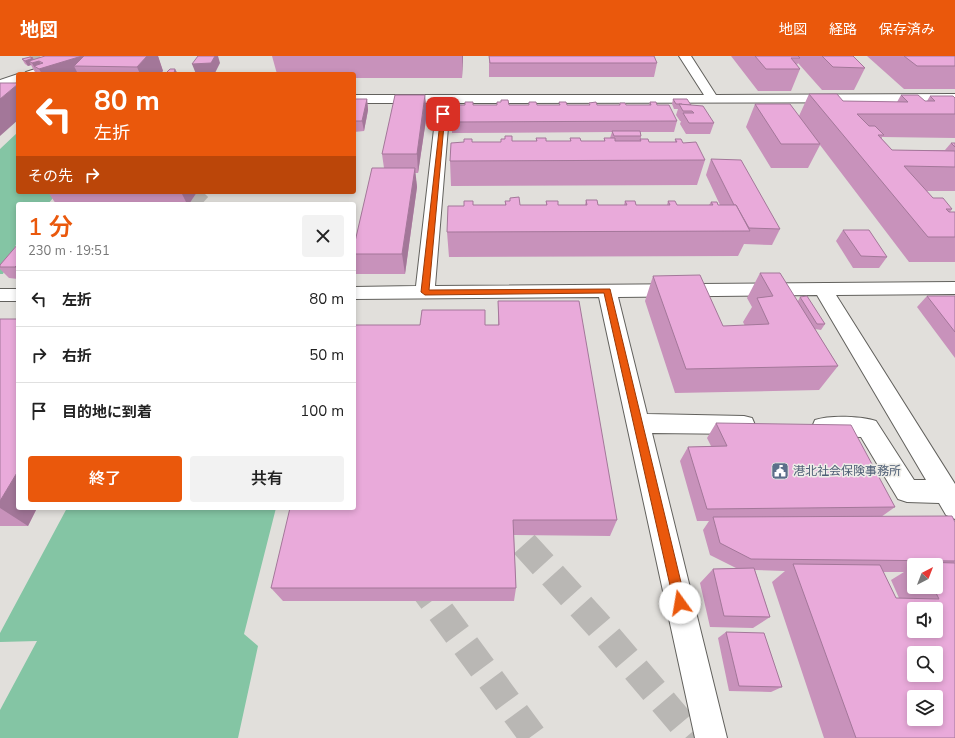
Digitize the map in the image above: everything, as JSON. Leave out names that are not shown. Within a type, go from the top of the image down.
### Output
[{"type":"street","points":[[36,72],[86,56]]},
{"type":"street","points":[[685,56],[713,99]]},
{"type":"street","points":[[0,84],[16,79]]},
{"type":"street","points":[[356,99],[949,98],[955,108]]},
{"type":"street","points":[[425,292],[444,100]]},
{"type":"street","points":[[356,293],[955,288]]},
{"type":"street","points":[[823,289],[950,500]]},
{"type":"street","points":[[607,291],[711,738]]},
{"type":"street","points":[[0,295],[16,295]]},
{"type":"street","points":[[638,422],[765,426]]},
{"type":"street","points":[[804,426],[868,428],[907,490],[950,500]]},
{"type":"green space","points":[[16,134],[16,194],[56,194],[50,202],[16,202],[16,245],[3,274],[0,274],[0,149]]},
{"type":"green space","points":[[66,510],[275,510],[244,634],[258,646],[238,738],[0,738],[0,710],[37,641],[0,642],[0,633]]},
{"type":"building","points":[[45,56],[82,56],[39,69],[34,66],[43,63],[39,61],[32,63],[29,61]]},
{"type":"building","points":[[84,56],[147,56],[137,67],[74,66]]},
{"type":"building","points":[[198,56],[215,56],[211,63],[192,64]]},
{"type":"building","points":[[489,56],[654,56],[657,63],[490,63]]},
{"type":"building","points":[[755,56],[798,56],[800,58],[791,58],[800,69],[766,69]]},
{"type":"building","points":[[822,56],[853,56],[865,68],[833,67]]},
{"type":"building","points":[[904,56],[955,56],[955,66],[917,66]]},
{"type":"building","points":[[30,57],[33,58],[25,61],[22,59]]},
{"type":"building","points":[[170,69],[175,69],[174,72],[167,72]]},
{"type":"building","points":[[0,83],[16,83],[16,86],[0,99]]},
{"type":"building","points":[[809,94],[837,94],[843,101],[908,102],[901,95],[918,95],[925,101],[935,101],[930,96],[953,96],[955,98],[955,114],[857,114],[869,126],[875,126],[884,135],[878,135],[892,150],[955,151],[955,167],[904,166],[933,198],[943,198],[952,209],[946,209],[949,212],[955,212],[955,237],[928,237]]},
{"type":"building","points":[[395,95],[425,95],[417,154],[382,154]]},
{"type":"building","points":[[356,99],[367,99],[362,121],[356,121]]},
{"type":"building","points":[[673,99],[687,99],[691,105],[676,104]]},
{"type":"building","points":[[501,100],[508,100],[509,105],[529,105],[529,102],[536,102],[537,105],[560,105],[559,102],[566,102],[567,105],[590,105],[589,103],[596,102],[597,105],[620,105],[620,103],[625,103],[626,105],[651,105],[650,102],[656,102],[657,105],[669,105],[677,121],[452,122],[452,105],[465,105],[465,102],[473,102],[473,105],[497,105],[497,102],[501,102]]},
{"type":"building","points":[[679,104],[703,106],[714,123],[689,123],[683,113],[694,113],[692,111],[683,111]]},
{"type":"building","points":[[755,104],[790,104],[820,144],[781,144]]},
{"type":"building","points":[[612,131],[640,131],[641,136],[614,136]]},
{"type":"building","points":[[505,136],[512,136],[512,141],[537,141],[536,138],[546,138],[546,141],[571,141],[570,138],[580,138],[581,141],[605,141],[604,138],[615,138],[615,141],[641,141],[640,139],[648,139],[649,142],[677,142],[675,139],[681,139],[683,143],[696,142],[705,160],[450,161],[451,143],[464,142],[464,139],[472,139],[472,142],[501,142],[501,139],[505,139]]},
{"type":"building","points":[[711,159],[741,160],[780,229],[749,228],[736,205],[734,205]]},
{"type":"building","points":[[372,168],[415,168],[402,254],[356,254],[356,237]]},
{"type":"building","points":[[519,197],[520,205],[547,205],[546,201],[558,201],[558,205],[587,205],[586,200],[597,200],[598,205],[627,205],[625,201],[635,201],[636,205],[670,205],[668,201],[675,201],[677,205],[713,205],[711,202],[717,202],[718,205],[736,205],[750,231],[447,232],[448,206],[464,206],[464,201],[473,201],[473,205],[506,205],[505,201],[510,201],[510,198]]},
{"type":"building","points":[[843,230],[869,230],[887,257],[861,256]]},
{"type":"building","points":[[16,246],[16,266],[0,267],[0,265]]},
{"type":"building","points":[[760,273],[780,273],[838,366],[686,369],[653,276],[700,275],[723,326],[769,324],[757,298],[773,296]]},
{"type":"building","points":[[807,296],[825,324],[817,324],[800,297]]},
{"type":"building","points":[[927,296],[955,296],[955,332]]},
{"type":"building","points":[[498,301],[579,301],[617,520],[513,520],[516,588],[271,588],[290,510],[356,510],[356,325],[420,325],[422,310],[485,310],[485,325],[499,325]]},
{"type":"building","points":[[0,319],[16,319],[16,474],[0,501]]},
{"type":"building","points":[[716,423],[851,425],[895,507],[707,509],[688,447],[727,446]]},
{"type":"building","points":[[952,516],[955,522],[955,561],[943,561],[943,558],[907,558],[907,561],[751,559],[720,543],[713,517]]},
{"type":"building","points":[[943,563],[955,563],[955,738],[856,738],[793,564],[880,565],[896,598],[939,599],[936,594],[943,594]]},
{"type":"building","points":[[754,568],[770,617],[724,616],[713,569]]},
{"type":"building","points":[[726,632],[764,633],[782,687],[739,686]]},
{"type":"tunnel","points":[[30,56],[50,72]]},
{"type":"tunnel","points":[[193,194],[202,202]]},
{"type":"tunnel","points":[[496,513],[598,625],[694,738]]},
{"type":"tunnel","points":[[416,578],[534,738]]},
{"type":"place","name":"港北社会保険事務所","points":[[780,471]]},
{"type":"route","points":[[443,114],[425,292],[607,291],[680,603]]}]
